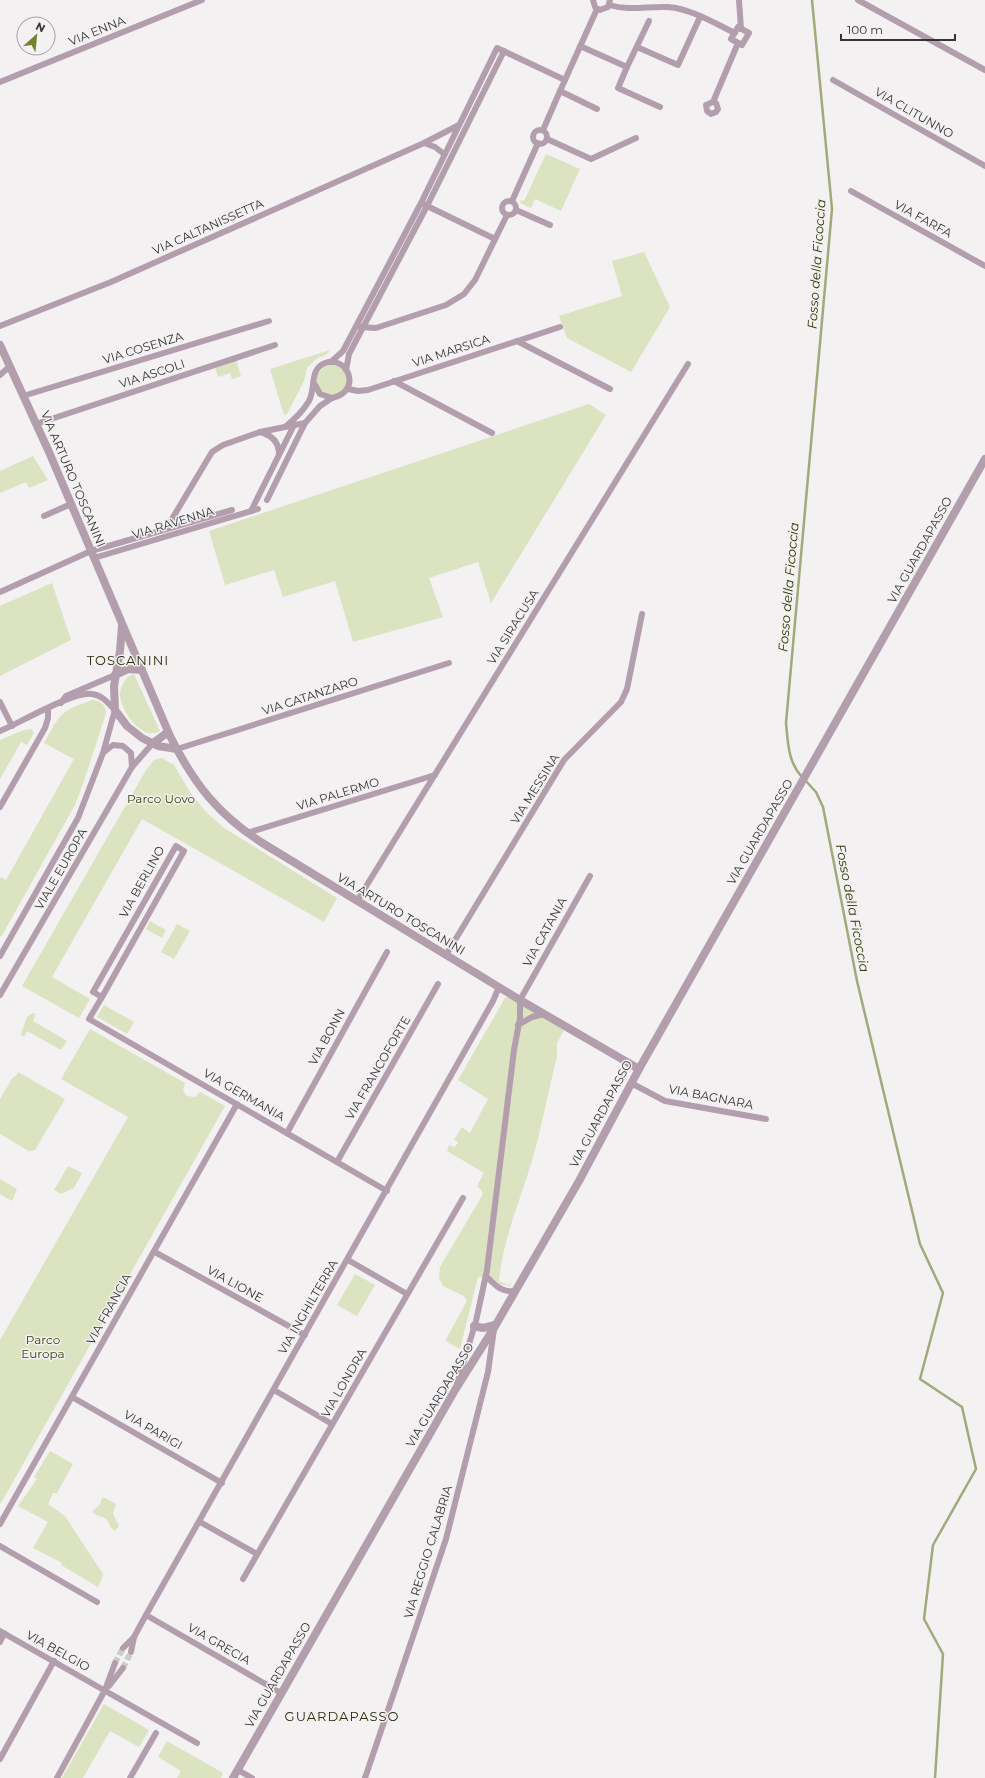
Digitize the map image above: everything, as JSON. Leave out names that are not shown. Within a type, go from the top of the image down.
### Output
[{"type":"street","name":"VIA ENNA","points":[[0,82],[202,0]]},
{"type":"street","points":[[593,0],[593,5],[597,9],[603,10],[609,2],[628,9],[670,8],[687,11],[735,33]]},
{"type":"street","points":[[739,0],[741,29]]},
{"type":"street","points":[[858,0],[985,70]]},
{"type":"street","points":[[543,130],[597,9]]},
{"type":"street","points":[[637,47],[678,65],[700,17]]},
{"type":"street","points":[[649,21],[618,88],[660,107]]},
{"type":"street","points":[[738,27],[749,33],[742,45],[731,40],[735,33],[738,27]]},
{"type":"street","points":[[713,102],[738,43]]},
{"type":"street","points":[[580,46],[627,67]]},
{"type":"street","points":[[331,362],[343,351],[420,203],[497,48],[565,80]]},
{"type":"street","points":[[346,370],[348,357],[427,206],[504,51]]},
{"type":"street","name":"VIA CLITUNNO","points":[[833,80],[985,166]]},
{"type":"street","points":[[560,91],[597,109]]},
{"type":"street","name":"VIA CALTANISSETTA","points":[[0,326],[111,282],[424,143],[459,125]]},
{"type":"street","points":[[543,130],[547,135],[547,139]]},
{"type":"street","points":[[543,130],[537,131],[534,134],[534,140],[542,144],[547,139]]},
{"type":"street","points":[[547,139],[591,159],[636,138]]},
{"type":"street","points":[[424,143],[435,147],[444,154]]},
{"type":"street","points":[[512,201],[538,143]]},
{"type":"street","name":"VIA FARFA","points":[[851,191],[985,266]]},
{"type":"street","points":[[512,201],[516,206],[516,210]]},
{"type":"street","points":[[512,201],[506,202],[503,205],[502,210],[511,215],[516,210]]},
{"type":"street","points":[[420,203],[495,240]]},
{"type":"street","points":[[516,210],[550,225]]},
{"type":"street","points":[[356,326],[376,328],[446,305],[459,298],[469,290],[475,280],[507,214]]},
{"type":"street","name":"VIA COSENZA","points":[[23,396],[269,321]]},
{"type":"street","name":"VIA MARSICA","points":[[348,389],[364,390],[560,327]]},
{"type":"street","points":[[518,341],[610,389]]},
{"type":"street","name":"VIA ARTURO TOSCANINI","points":[[0,345],[71,504],[168,732],[194,778],[210,800],[228,818],[247,833],[520,1000],[638,1069]]},
{"type":"street","name":"VIA ASCOLI","points":[[36,424],[275,345]]},
{"type":"street","points":[[268,500],[305,423],[320,406],[332,398],[339,397],[348,389],[350,379],[342,365],[331,362],[325,363],[316,371],[310,400],[302,412],[286,426]]},
{"type":"street","name":"VIA SIRACUSA","points":[[356,901],[688,364]]},
{"type":"street","points":[[0,375],[9,367]]},
{"type":"street","points":[[394,381],[492,433]]},
{"type":"street","points":[[314,383],[320,394],[332,398]]},
{"type":"street","points":[[166,529],[212,452],[223,445],[260,432],[305,423]]},
{"type":"street","points":[[251,511],[294,425]]},
{"type":"street","points":[[260,432],[271,437],[277,442],[279,455]]},
{"type":"street","name":"VIA GUARDAPASSO","points":[[233,1778],[455,1390],[495,1327],[579,1181],[638,1069],[803,782],[985,459]]},
{"type":"street","points":[[266,481],[275,486]]},
{"type":"street","points":[[44,516],[71,504]]},
{"type":"street","name":"VIA RAVENNA","points":[[92,554],[258,509]]},
{"type":"street","points":[[0,592],[92,554],[166,529],[232,510]]},
{"type":"street","name":"VIA MESSINA","points":[[446,955],[564,760],[621,702],[628,689],[642,614]]},
{"type":"street","name":"VIA ARTURO TOSCANINI","points":[[115,710],[114,686],[120,650],[122,624]]},
{"type":"street","name":"VIA CATANZARO","points":[[177,749],[449,663]]},
{"type":"street","points":[[61,702],[66,696],[128,669],[142,670]]},
{"type":"street","points":[[0,732],[61,702],[80,695],[93,694],[103,699],[115,710],[132,731],[152,744],[164,748],[177,749]]},
{"type":"street","points":[[0,702],[12,726]]},
{"type":"street","points":[[0,807],[45,728],[48,718],[48,708]]},
{"type":"street","name":"VIALE EUROPA","points":[[0,956],[73,828],[103,752],[115,710]]},
{"type":"street","points":[[152,744],[168,732]]},
{"type":"street","name":"VIALE EUROPA","points":[[0,995],[132,766],[152,744]]},
{"type":"street","points":[[103,752],[113,745],[123,746],[131,753],[132,766]]},
{"type":"street","name":"VIA PALERMO","points":[[247,833],[435,775]]},
{"type":"street","name":"VIA BERLINO","points":[[89,1019],[102,997],[184,851],[176,846],[93,992],[102,997]]},
{"type":"street","name":"VIA CATANIA","points":[[520,1000],[590,876]]},
{"type":"street","name":"VIA BONN","points":[[287,1133],[387,952]]},
{"type":"street","points":[[0,982],[8,982]]},
{"type":"street","name":"VIA FRANCOFORTE","points":[[337,1162],[438,984]]},
{"type":"street","name":"VIA INGHILTERRA","points":[[123,1648],[134,1637],[200,1522],[387,1191],[489,1008],[499,987]]},
{"type":"street","points":[[455,1390],[474,1326],[486,1276],[520,1018],[520,1000]]},
{"type":"street","points":[[518,1024],[524,1023],[532,1017],[544,1014]]},
{"type":"street","name":"VIA GERMANIA","points":[[89,1019],[387,1191]]},
{"type":"street","name":"VIA BAGNARA","points":[[631,1083],[665,1101],[766,1119]]},
{"type":"street","name":"VIA FRANCIA","points":[[0,1524],[237,1104]]},
{"type":"street","name":"VIA LONDRA","points":[[244,1579],[463,1198]]},
{"type":"street","name":"VIA LIONE","points":[[154,1252],[305,1335]]},
{"type":"street","points":[[348,1260],[407,1294]]},
{"type":"street","points":[[486,1276],[501,1290],[509,1292],[516,1291]]},
{"type":"street","points":[[474,1326],[483,1328],[495,1327]]},
{"type":"street","name":"VIA REGGIO CALABRIA","points":[[365,1778],[446,1539],[488,1372],[495,1327]]},
{"type":"street","points":[[274,1390],[332,1424]]},
{"type":"street","name":"VIA PARIGI","points":[[72,1397],[222,1482]]},
{"type":"street","points":[[200,1522],[258,1554]]},
{"type":"street","points":[[0,1546],[97,1602]]},
{"type":"street","name":"VIA GRECIA","points":[[146,1615],[282,1693]]},
{"type":"street","points":[[0,1642],[2,1632]]},
{"type":"street","name":"VIA BELGIO","points":[[2,1632],[197,1742]]},
{"type":"street","name":"VIA INGHILTERRA","points":[[131,1652],[134,1637]]},
{"type":"street","points":[[0,1759],[54,1661]]},
{"type":"street","points":[[57,1778],[105,1690],[115,1663]]},
{"type":"street","points":[[105,1690],[123,1668]]},
{"type":"street","points":[[130,1778],[156,1733]]},
{"type":"street","points":[[238,1770],[252,1778]]},
{"type":"green space","points":[[546,154],[580,169],[561,211],[535,199],[531,208],[520,203],[521,200],[524,201]]},
{"type":"green space","points":[[644,252],[670,307],[631,372],[567,338],[559,316],[622,296],[612,261]]},
{"type":"green space","points":[[330,350],[327,354],[316,359],[307,368],[304,381],[287,414],[284,415],[270,369]]},
{"type":"green space","points":[[236,360],[241,376],[232,379],[230,373],[218,377],[215,367]]},
{"type":"green space","points":[[332,365],[338,366],[346,374],[346,386],[338,394],[332,395],[326,394],[318,386],[317,380],[318,374],[326,366]]},
{"type":"green space","points":[[589,404],[606,415],[491,603],[478,562],[429,578],[443,617],[353,642],[335,581],[283,597],[274,570],[225,585],[209,531]]},
{"type":"green space","points":[[33,456],[48,480],[29,488],[26,482],[0,493],[0,471]]},
{"type":"green space","points":[[52,583],[71,640],[0,676],[0,606]]},
{"type":"green space","points":[[134,674],[160,731],[153,733],[146,732],[139,728],[133,723],[124,708],[120,694],[122,685],[127,677]]},
{"type":"green space","points":[[92,700],[98,701],[102,704],[106,713],[75,805],[1,937],[0,877],[6,880],[74,759],[44,743],[54,725],[62,715],[73,708]]},
{"type":"green space","points":[[31,729],[34,733],[27,745],[21,742],[0,779],[0,740],[24,730]]},
{"type":"green space","name":"Parco Uovo","points":[[162,758],[174,765],[190,792],[205,811],[224,828],[337,898],[324,922],[142,819],[52,977],[90,999],[79,1018],[22,986],[146,770],[154,760]]},
{"type":"green space","points":[[150,921],[166,930],[162,938],[146,929]]},
{"type":"green space","points":[[177,924],[190,931],[174,959],[161,952]]},
{"type":"green space","points":[[509,997],[564,1030],[557,1043],[557,1057],[536,1148],[512,1220],[504,1250],[499,1281],[508,1285],[513,1282],[509,1286],[500,1284],[493,1278],[478,1277],[460,1349],[445,1341],[467,1301],[464,1296],[443,1286],[439,1278],[440,1267],[483,1194],[477,1186],[484,1173],[447,1151],[449,1145],[455,1147],[458,1142],[454,1140],[462,1127],[470,1133],[488,1099],[458,1080],[505,998]]},
{"type":"green space","points":[[104,1005],[134,1022],[127,1034],[97,1017]]},
{"type":"green space","points":[[33,1013],[36,1014],[33,1021],[67,1041],[61,1050],[27,1031],[24,1037],[22,1036],[21,1034],[27,1017]]},
{"type":"green space","name":"Parco Europa","points":[[90,1029],[185,1083],[183,1091],[187,1096],[195,1097],[200,1092],[225,1106],[1,1503],[0,1340],[128,1117],[61,1079]]},
{"type":"green space","points":[[18,1072],[65,1099],[35,1150],[29,1151],[0,1134],[0,1099],[13,1077],[16,1076]]},
{"type":"green space","points":[[68,1166],[82,1173],[74,1188],[61,1194],[54,1190]]},
{"type":"green space","points":[[0,1179],[17,1189],[12,1201],[0,1194]]},
{"type":"green space","points":[[355,1274],[375,1285],[357,1316],[337,1305]]},
{"type":"green space","points":[[50,1451],[73,1464],[57,1493],[53,1493],[48,1504],[65,1516],[103,1574],[98,1587],[61,1565],[62,1563],[33,1548],[48,1522],[18,1506],[37,1479],[34,1477]]},
{"type":"green space","points":[[102,1498],[116,1504],[113,1514],[119,1526],[115,1531],[104,1518],[93,1513],[93,1510],[100,1505]]},
{"type":"green space","points":[[104,1704],[149,1730],[139,1747],[110,1731],[83,1778],[62,1778]]},
{"type":"green space","points":[[167,1741],[223,1773],[221,1778],[177,1778],[181,1771],[158,1757]]},
{"type":"waterway","name":"Fosso della Ficoccia","points":[[802,777],[791,759],[786,723],[832,209],[812,0]]},
{"type":"waterway","name":"Fosso della Ficoccia","points":[[805,780],[816,792],[823,807],[857,981],[920,1244],[943,1293],[920,1379],[962,1407],[976,1469],[933,1545],[924,1619],[943,1654],[935,1778]]},
{"type":"tunnel","points":[[115,1663],[123,1648]]},
{"type":"tunnel","points":[[123,1668],[131,1652]]},
{"type":"district","name":"TOSCANINI","points":[[128,660]]},
{"type":"district","name":"GUARDAPASSO","points":[[342,1716]]}]
